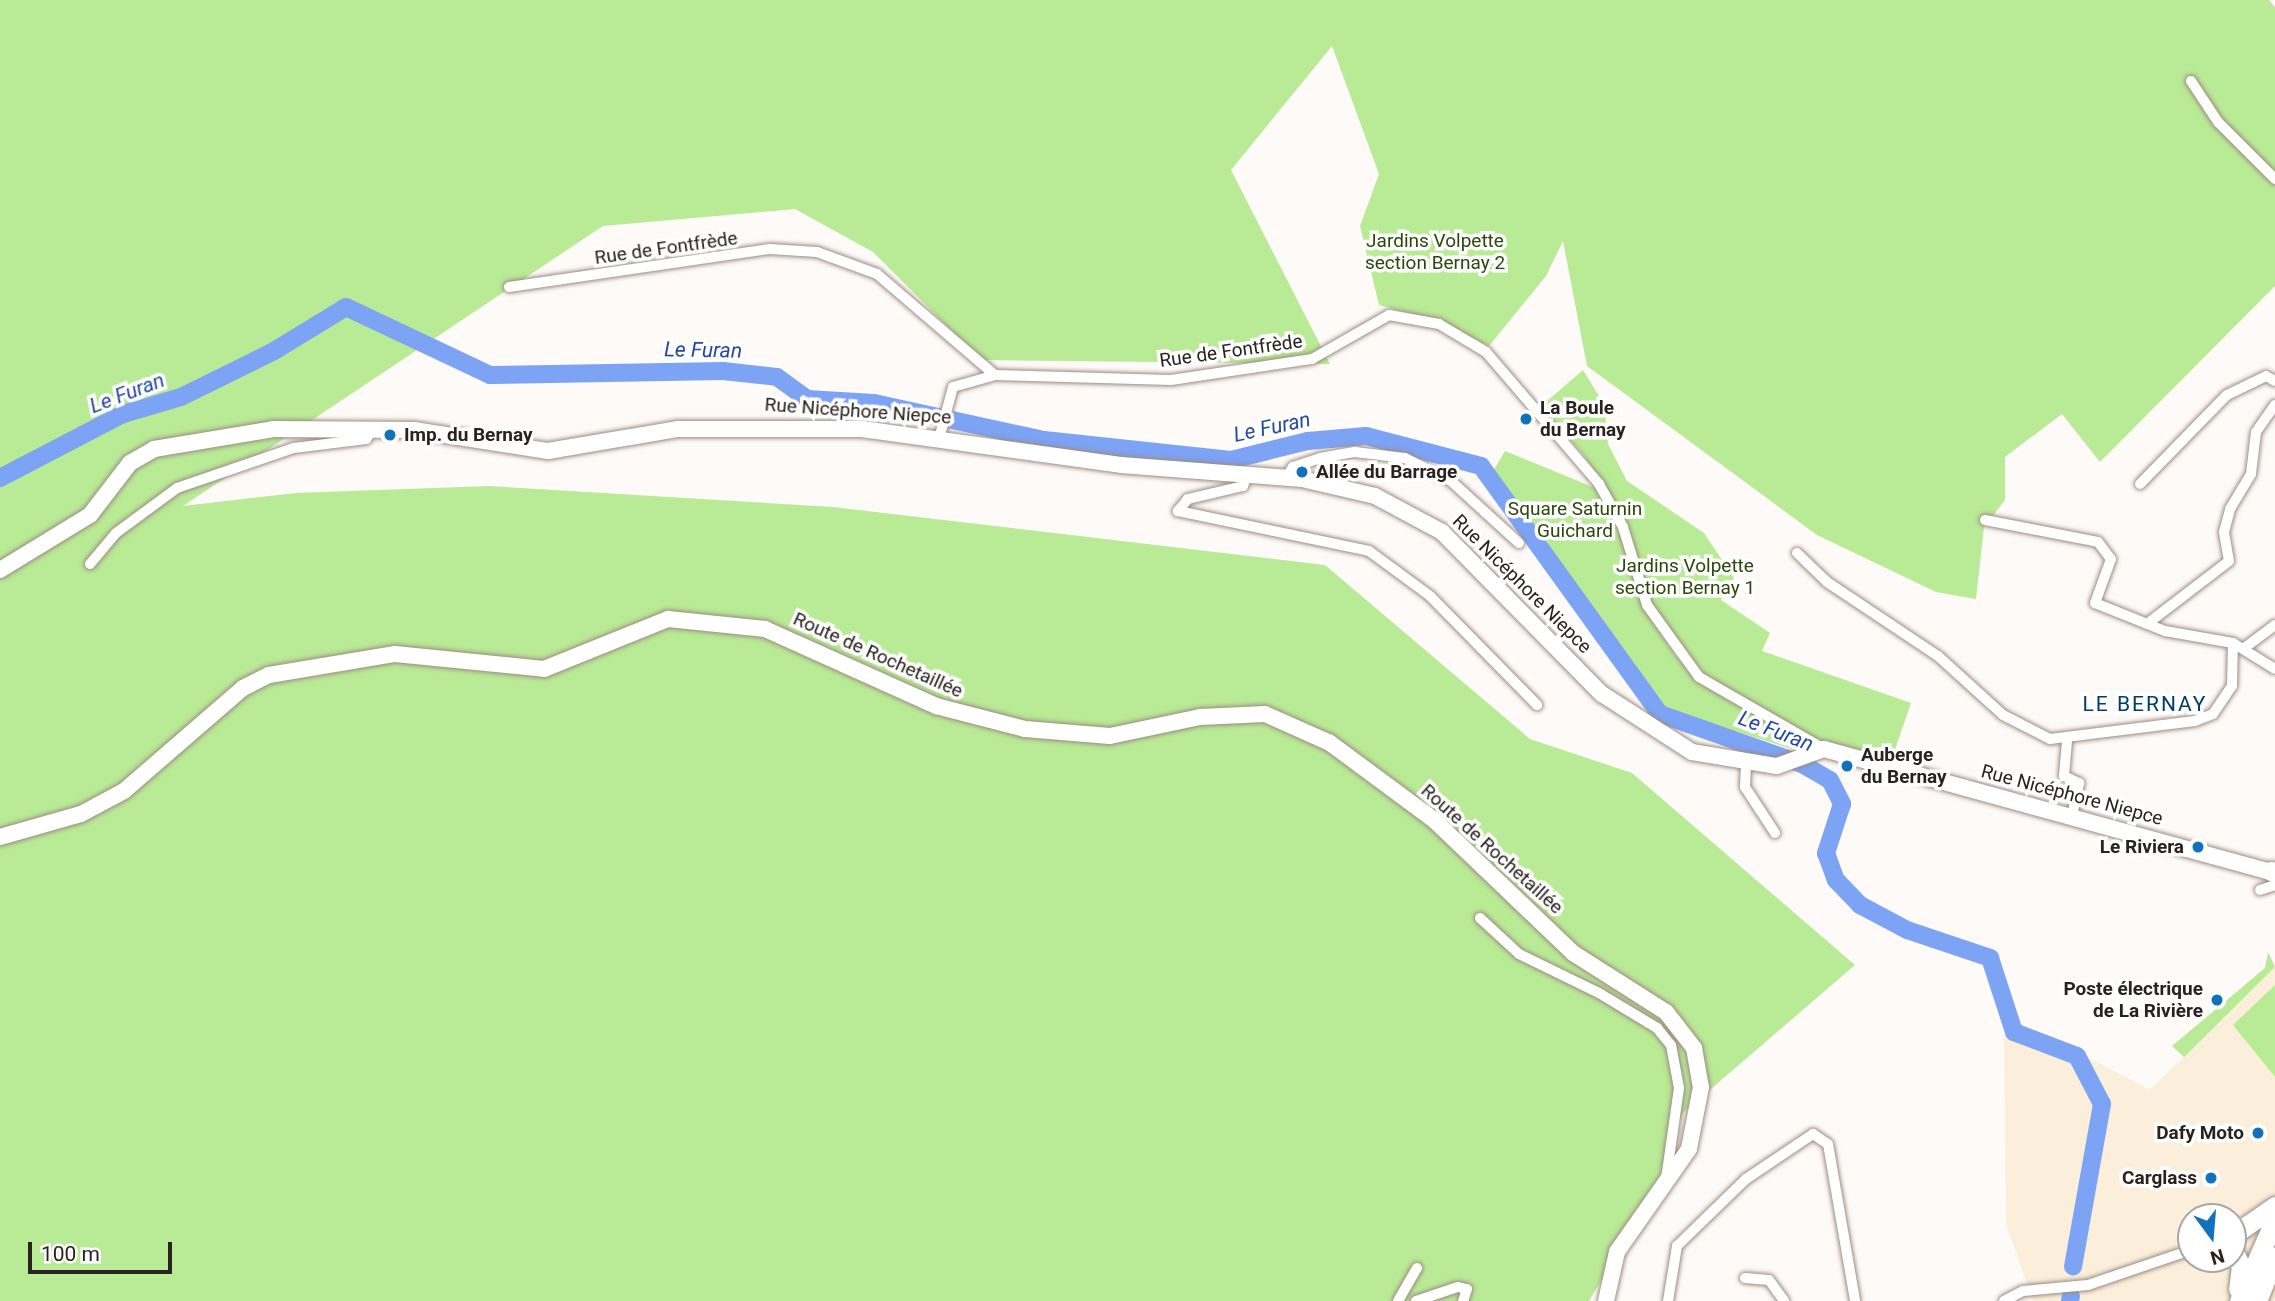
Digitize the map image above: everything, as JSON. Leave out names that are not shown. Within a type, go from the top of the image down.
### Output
[{"type":"highway","points":[[2247,1225],[2275,1206]]},
{"type":"highway","points":[[2238,1301],[2275,1219]]},
{"type":"highway","points":[[2257,1301],[2275,1256]]},
{"type":"highway","points":[[2238,1301],[2240,1273]]},
{"type":"street","points":[[2190,80],[2218,122],[2275,179]]},
{"type":"street","name":"Rue de Fontfrède","points":[[509,287],[770,249],[817,252],[877,274],[995,375],[1171,380],[1312,359],[1389,315],[1439,324],[1486,352],[1599,484],[1623,527],[1647,605],[1699,677],[1824,749]]},
{"type":"street","points":[[940,432],[944,409],[953,387],[995,375]]},
{"type":"street","points":[[2140,484],[2227,395],[2266,376],[2275,381]]},
{"type":"street","points":[[2147,624],[2229,561],[2224,532],[2230,509],[2251,474],[2256,432],[2275,405]]},
{"type":"street","name":"Rue Nicéphore Niepce","points":[[0,570],[90,515],[130,463],[154,449],[273,429],[375,428],[548,451],[706,427],[940,432],[1097,461],[1286,478],[1375,496],[1417,516],[1462,551],[1602,694],[1692,752],[1746,766],[1791,764],[1824,749],[2072,816],[2274,875]]},
{"type":"street","points":[[90,564],[116,533],[177,488],[294,448],[366,439],[375,428]]},
{"type":"street","points":[[1286,478],[1293,467],[1320,458],[1355,452],[1405,458],[1451,481],[1519,543]]},
{"type":"street","points":[[1247,475],[1243,486],[1188,499],[1178,511],[1369,551],[1430,596],[1537,705]]},
{"type":"street","points":[[1985,520],[2098,542],[2112,559],[2095,603],[2147,624],[2238,646],[2275,669]]},
{"type":"street","points":[[1797,553],[1827,582],[1938,656],[2003,715],[2050,739],[2067,741],[2213,714],[2232,686],[2238,646]]},
{"type":"street","name":"Route de Rochetaillée","points":[[0,837],[81,814],[124,791],[243,688],[269,675],[395,654],[544,669],[668,619],[765,629],[936,706],[1025,729],[1110,736],[1200,717],[1265,714],[1330,743],[1434,820],[1573,953],[1682,1027],[1694,1048],[1701,1087],[1689,1149],[1617,1252],[1606,1301]]},
{"type":"street","points":[[2238,646],[2275,625]]},
{"type":"street","points":[[2067,741],[2064,776],[2079,783],[2072,816]]},
{"type":"street","points":[[1746,766],[1745,787],[1775,834]]},
{"type":"street","points":[[2260,890],[2274,875]]},
{"type":"street","points":[[1480,918],[1519,954],[1608,998],[1657,1028],[1671,1045],[1679,1088],[1664,1186]]},
{"type":"street","points":[[1668,1301],[1677,1246],[1746,1178],[1813,1134],[1828,1144],[1855,1301]]},
{"type":"street","points":[[2004,1301],[2048,1288],[2088,1285],[2177,1255]]},
{"type":"street","points":[[1398,1301],[1417,1268]]},
{"type":"street","points":[[1745,1278],[1769,1280],[1784,1301]]},
{"type":"street","points":[[1416,1301],[1458,1287],[1466,1289],[1463,1301]]},
{"type":"shaded area","points":[[2275,967],[2275,1301],[2033,1301],[2006,1224],[2004,1035],[2077,1061],[2091,1059],[2150,1090]]},
{"type":"green space","name":"Jardins Volpette section Bernay 2","points":[[0,0],[2269,0],[2275,7],[2275,286],[2100,462],[2062,414],[2005,457],[2005,500],[1984,527],[1976,599],[1936,592],[1817,535],[1587,366],[1563,241],[1546,276],[1489,346],[1436,320],[1379,305],[1360,226],[1379,174],[1332,46],[1231,170],[1330,364],[981,360],[873,252],[795,209],[603,226],[183,506],[296,493],[489,486],[833,507],[1325,565],[1530,739],[1632,773],[1855,965],[1683,1113],[1651,1198],[1589,1301],[0,1301]]},
{"type":"green space","name":"Jardins Volpette section Bernay 1","points":[[1583,370],[1604,404],[1608,444],[1627,481],[1704,533],[1734,578],[1721,600],[1770,633],[1762,651],[1911,703],[1890,764],[1826,746],[1773,717],[1705,674],[1678,644],[1649,601],[1620,512],[1584,455],[1540,407]]},
{"type":"green space","name":"Square Saturnin Guichard","points":[[1505,451],[1600,490],[1617,519],[1647,613],[1675,655],[1699,680],[1802,745],[1801,752],[1659,707],[1492,473]]},
{"type":"green space","points":[[2268,952],[2275,967],[2184,1057],[2172,1046],[2265,968]]},
{"type":"green space","points":[[2275,985],[2275,1077],[2233,1025]]},
{"type":"waterway","name":"Le Furan","points":[[0,478],[123,414],[181,397],[274,351],[346,307],[490,375],[723,371],[777,377],[807,399],[874,403],[1044,440],[1231,460],[1308,441],[1366,436],[1481,466],[1660,714],[1802,764],[1830,780],[1842,804],[1826,853],[1836,880],[1860,905],[1907,930],[1990,958],[2014,1032],[2077,1056],[2102,1104],[2073,1266]]},
{"type":"waterway","name":"Le Furan","points":[[2070,1301],[2071,1296]]},
{"type":"place","name":"La Boule du Bernay","points":[[1526,419]]},
{"type":"place","name":"Imp. du Bernay","points":[[390,435]]},
{"type":"place","name":"Allée du Barrage","points":[[1302,472]]},
{"type":"place","name":"Auberge du Bernay","points":[[1847,766]]},
{"type":"place","name":"Le Riviera","points":[[2198,847]]},
{"type":"place","name":"Poste électrique de La Rivière","points":[[2217,1000]]},
{"type":"place","name":"Dafy Moto","points":[[2258,1133]]},
{"type":"place","name":"Carglass","points":[[2211,1178]]},
{"type":"district","name":"LE BERNAY","points":[[2145,704]]}]
